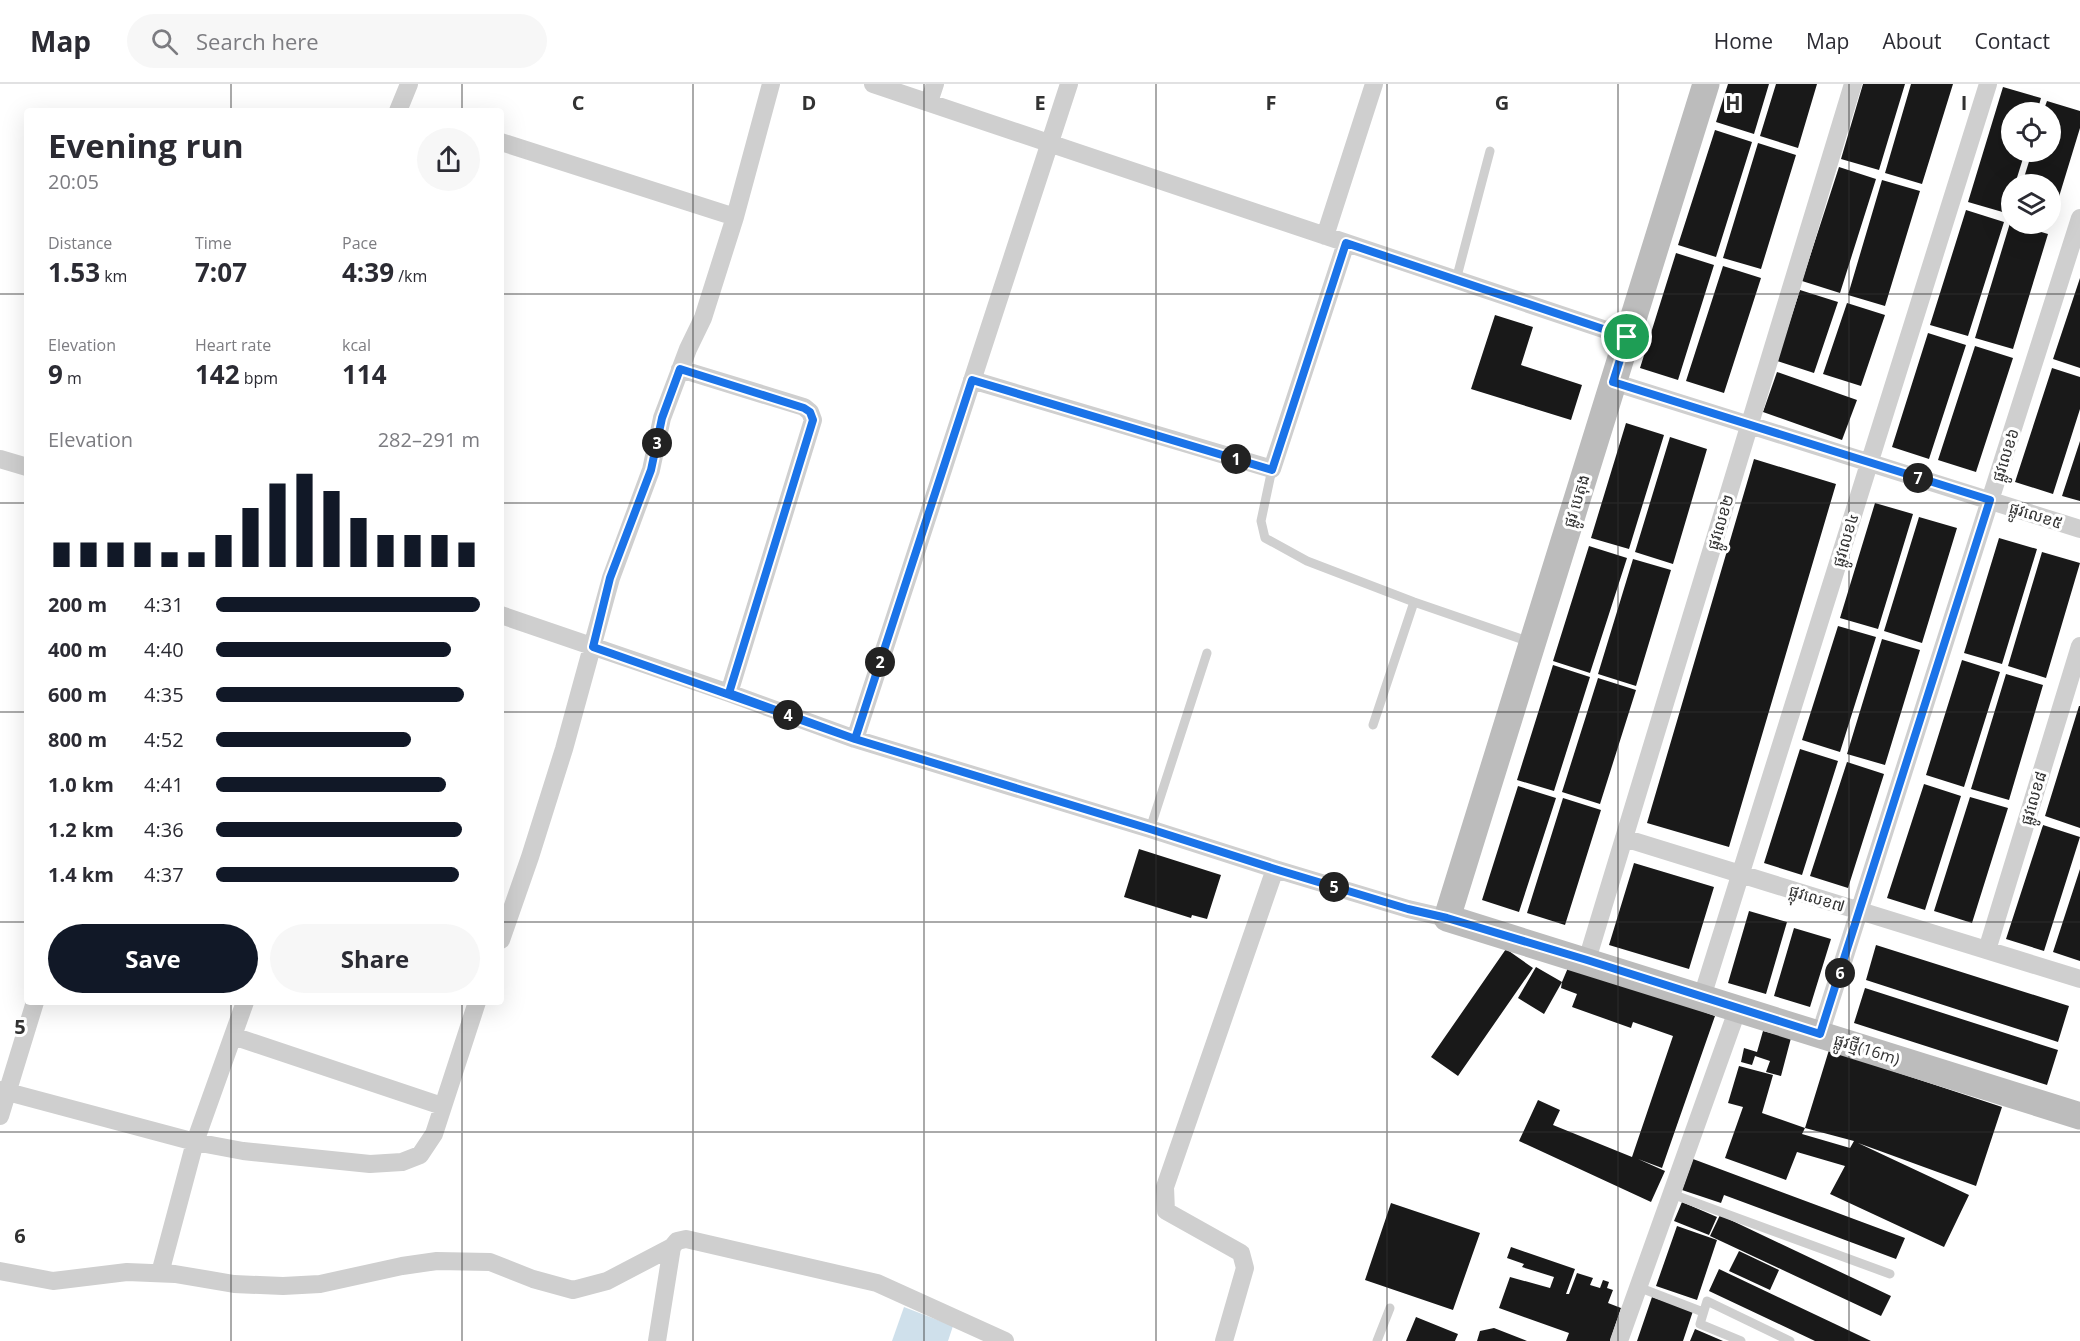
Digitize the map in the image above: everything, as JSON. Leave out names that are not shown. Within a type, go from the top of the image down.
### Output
[{"type":"street","points":[[399,108],[409,84]]},
{"type":"street","points":[[504,931],[557,771],[593,647],[610,578],[651,470],[662,418],[680,369],[703,318],[735,217],[771,84]]},
{"type":"street","points":[[873,84],[1627,337]]},
{"type":"street","points":[[929,102],[935,84]]},
{"type":"street","points":[[855,739],[1069,84]]},
{"type":"street","points":[[1325,236],[1374,84]]},
{"type":"street","name":"ផ្លូវ បេតុង","points":[[1447,918],[1706,84]]},
{"type":"street","name":"ផ្លូវលេខ២","points":[[1587,960],[1852,84]]},
{"type":"street","name":"ផ្លូវលេខ៤","points":[[1702,997],[1988,84]]},
{"type":"street","points":[[504,143],[735,217]]},
{"type":"street","name":"ផ្លូវលេខ៦","points":[[1820,1034],[2080,218]]},
{"type":"street","points":[[972,380],[1272,470],[1346,243]]},
{"type":"street","points":[[680,369],[804,408],[810,412],[813,420],[729,693]]},
{"type":"street","name":"ផ្លូវលេខ៥","points":[[1613,382],[2080,529]]},
{"type":"street","points":[[0,459],[24,466]]},
{"type":"street","points":[[504,616],[855,739],[1275,869],[1408,909],[1447,918]]},
{"type":"street","name":"ផ្លូវលេខ៨","points":[[1987,950],[2080,646]]},
{"type":"street","name":"ផ្លុវលេខ៧","points":[[1623,838],[2080,979]]},
{"type":"street","points":[[1224,1341],[1245,1268],[1240,1253],[1166,1211],[1165,1187],[1275,869]]},
{"type":"street","name":"ផ្លូវថ្មី(16m)","points":[[1447,918],[2079,1112]]},
{"type":"street","points":[[0,1116],[4,1091],[33,1005]]},
{"type":"street","points":[[160,1273],[195,1143],[244,1005]]},
{"type":"street","points":[[4,1091],[195,1143],[243,1151],[370,1164],[402,1162],[420,1155],[434,1134],[476,1005]]},
{"type":"street","points":[[1619,1341],[1738,1008]]},
{"type":"street","points":[[233,1036],[442,1106]]},
{"type":"street","points":[[0,1271],[53,1281],[127,1272],[175,1274],[234,1284],[283,1286],[320,1284],[402,1266],[437,1261],[490,1262],[533,1279],[573,1290],[607,1281],[672,1247],[677,1241],[686,1239],[878,1283],[1005,1341]]},
{"type":"street","points":[[657,1341],[672,1247]]},
{"type":"lane","points":[[1456,280],[1490,151]]},
{"type":"lane","points":[[1272,470],[1261,521],[1265,538],[1308,561],[1414,602],[1532,643]]},
{"type":"lane","points":[[1373,724],[1414,602]]},
{"type":"lane","points":[[1150,829],[1207,653]]},
{"type":"lane","points":[[1672,1194],[1890,1274]]},
{"type":"lane","points":[[1638,1287],[1703,1312]]},
{"type":"lane","points":[[1741,1341],[1700,1324],[1706,1303],[1709,1302],[1790,1341]]},
{"type":"lane","points":[[1377,1341],[1390,1308]]},
{"type":"water","points":[[904,1307],[953,1326],[948,1341],[892,1341]]},
{"type":"building","points":[[1728,84],[1769,84],[1754,134],[1716,122]]},
{"type":"building","points":[[1776,84],[1817,84],[1798,148],[1760,136]]},
{"type":"building","points":[[1863,84],[1905,84],[1879,170],[1841,159]]},
{"type":"building","points":[[1911,84],[1953,84],[1922,184],[1885,173]]},
{"type":"building","points":[[2003,87],[2041,98],[2040,102],[2001,102],[2001,162],[2022,162],[2018,174],[2001,174],[2001,212],[1968,202]]},
{"type":"building","points":[[2061,105],[2080,111],[2080,128],[2061,190],[2061,174],[2025,174],[2029,162],[2061,162]]},
{"type":"building","points":[[1715,130],[1752,142],[1716,257],[1678,245]]},
{"type":"building","points":[[1758,143],[1796,155],[1761,269],[1723,258]]},
{"type":"building","points":[[1839,167],[1876,179],[1840,293],[1802,281]]},
{"type":"building","points":[[1882,180],[1920,191],[1885,306],[1848,295]]},
{"type":"building","points":[[1966,210],[2001,221],[2001,232],[1968,336],[1930,325]]},
{"type":"building","points":[[2007,234],[2048,234],[2013,349],[1975,338]]},
{"type":"building","points":[[1676,253],[1714,265],[1678,380],[1640,368]]},
{"type":"building","points":[[1723,266],[1761,278],[1724,393],[1686,381]]},
{"type":"building","points":[[2080,278],[2080,368],[2053,359]]},
{"type":"building","points":[[1800,290],[1838,302],[1814,373],[1777,361]]},
{"type":"building","points":[[1847,303],[1885,315],[1861,386],[1823,374]]},
{"type":"building","points":[[1495,315],[1533,327],[1521,365],[1582,385],[1571,420],[1471,389]]},
{"type":"building","points":[[1928,333],[1966,345],[1929,459],[1892,447]]},
{"type":"building","points":[[1975,346],[2013,358],[1976,472],[1938,460]]},
{"type":"building","points":[[2052,368],[2080,377],[2080,409],[2053,494],[2015,482]]},
{"type":"building","points":[[1777,372],[1857,400],[1842,440],[1763,412]]},
{"type":"building","points":[[1626,423],[1664,435],[1629,549],[1591,538]]},
{"type":"building","points":[[1670,437],[1707,449],[1673,564],[1635,552]]},
{"type":"building","points":[[2080,441],[2080,501],[2062,496]]},
{"type":"building","points":[[1754,459],[1836,484],[1729,847],[1647,823]]},
{"type":"building","points":[[1875,503],[1913,514],[1878,629],[1840,618]]},
{"type":"building","points":[[1919,517],[1957,528],[1922,643],[1884,631]]},
{"type":"building","points":[[1999,538],[2037,549],[2002,664],[1964,653]]},
{"type":"building","points":[[1589,546],[1627,558],[1590,673],[1553,661]]},
{"type":"building","points":[[2042,552],[2080,563],[2046,678],[2008,666]]},
{"type":"building","points":[[1633,559],[1671,570],[1636,686],[1598,674]]},
{"type":"building","points":[[1838,626],[1876,637],[1840,752],[1802,740]]},
{"type":"building","points":[[1882,639],[1920,650],[1885,765],[1847,754]]},
{"type":"building","points":[[1962,660],[2000,672],[1964,787],[1926,775]]},
{"type":"building","points":[[1553,665],[1590,677],[1554,791],[1517,780]]},
{"type":"building","points":[[2006,674],[2043,685],[2009,800],[1971,789]]},
{"type":"building","points":[[1598,678],[1636,690],[1600,804],[1562,792]]},
{"type":"building","points":[[2080,706],[2080,828],[2045,816]]},
{"type":"building","points":[[1800,749],[1838,761],[1802,875],[1764,863]]},
{"type":"building","points":[[1847,762],[1884,774],[1848,888],[1810,876]]},
{"type":"building","points":[[1924,784],[1961,796],[1925,910],[1887,898]]},
{"type":"building","points":[[1518,786],[1556,798],[1519,912],[1482,900]]},
{"type":"building","points":[[1970,797],[2008,808],[1972,923],[1934,911]]},
{"type":"building","points":[[1563,798],[1601,810],[1565,925],[1527,913]]},
{"type":"building","points":[[2043,825],[2080,837],[2044,951],[2006,939]]},
{"type":"building","points":[[1139,849],[1221,875],[1207,919],[1192,915],[1191,918],[1124,897]]},
{"type":"building","points":[[1634,863],[1714,887],[1689,969],[1609,945]]},
{"type":"building","points":[[2080,869],[2080,961],[2053,952]]},
{"type":"building","points":[[1749,911],[1787,922],[1766,994],[1728,983]]},
{"type":"building","points":[[1794,928],[1831,939],[1810,1007],[1774,996]]},
{"type":"building","points":[[1876,945],[2069,1006],[2058,1042],[1866,980]]},
{"type":"building","points":[[1506,949],[1533,968],[1458,1076],[1431,1057]]},
{"type":"building","points":[[1570,963],[1715,1016],[1662,1168],[1638,1159],[1665,1171],[1651,1202],[1519,1141],[1538,1100],[1560,1110],[1553,1125],[1632,1157],[1673,1036],[1633,1022],[1631,1028],[1572,1007],[1577,994],[1561,988]]},
{"type":"building","points":[[1536,967],[1562,982],[1544,1014],[1518,998]]},
{"type":"building","points":[[1865,988],[2058,1050],[2047,1085],[1854,1023]]},
{"type":"building","points":[[1763,1031],[1791,1038],[1781,1076],[1766,1072],[1770,1061],[1755,1056],[1752,1065],[1741,1062],[1744,1048],[1757,1052]]},
{"type":"building","points":[[1829,1050],[2002,1107],[1976,1186],[1858,1143],[1969,1195],[1944,1247],[1830,1194],[1845,1166],[1797,1152],[1786,1180],[1725,1158],[1743,1107],[1728,1103],[1739,1066],[1773,1075],[1762,1113],[1805,1128]],"holes":[[[1805,1128],[1854,1141],[1850,1148],[1802,1134]]]},
{"type":"building","points":[[1693,1159],[1905,1238],[1896,1259],[1724,1195],[1721,1203],[1682,1190]]},
{"type":"building","points":[[1682,1202],[1717,1217],[1709,1235],[1674,1221]]},
{"type":"building","points":[[1391,1203],[1480,1233],[1453,1310],[1365,1280]]},
{"type":"building","points":[[1720,1215],[1891,1296],[1881,1316],[1710,1236]]},
{"type":"building","points":[[1677,1226],[1717,1240],[1697,1300],[1656,1286]]},
{"type":"building","points":[[1511,1247],[1575,1269],[1566,1294],[1569,1294],[1577,1273],[1593,1278],[1590,1285],[1600,1288],[1603,1280],[1609,1282],[1607,1288],[1613,1290],[1608,1303],[1621,1308],[1610,1341],[1566,1341],[1569,1333],[1499,1308],[1510,1277],[1550,1288],[1554,1277],[1522,1267],[1524,1264],[1507,1258]]},
{"type":"building","points":[[1739,1251],[1779,1270],[1770,1290],[1729,1271]]},
{"type":"building","points":[[1719,1269],[1871,1341],[1815,1341],[1709,1291]]},
{"type":"building","points":[[1652,1297],[1693,1311],[1683,1341],[1637,1341]]},
{"type":"building","points":[[1416,1317],[1458,1334],[1455,1341],[1406,1341]]},
{"type":"building","points":[[1494,1328],[1527,1341],[1477,1341],[1480,1331]]},
{"type":"building","points":[[1695,1329],[1723,1341],[1690,1341]]},
{"type":"route","points":[[1627,337],[1346,243],[1272,470],[972,380],[855,739],[593,647],[610,578],[651,470],[662,418],[680,369],[742,388],[804,408],[810,412],[813,420],[729,693],[855,739],[1275,869],[1587,960],[1820,1034],[1990,500],[1613,382],[1627,337]]}]
